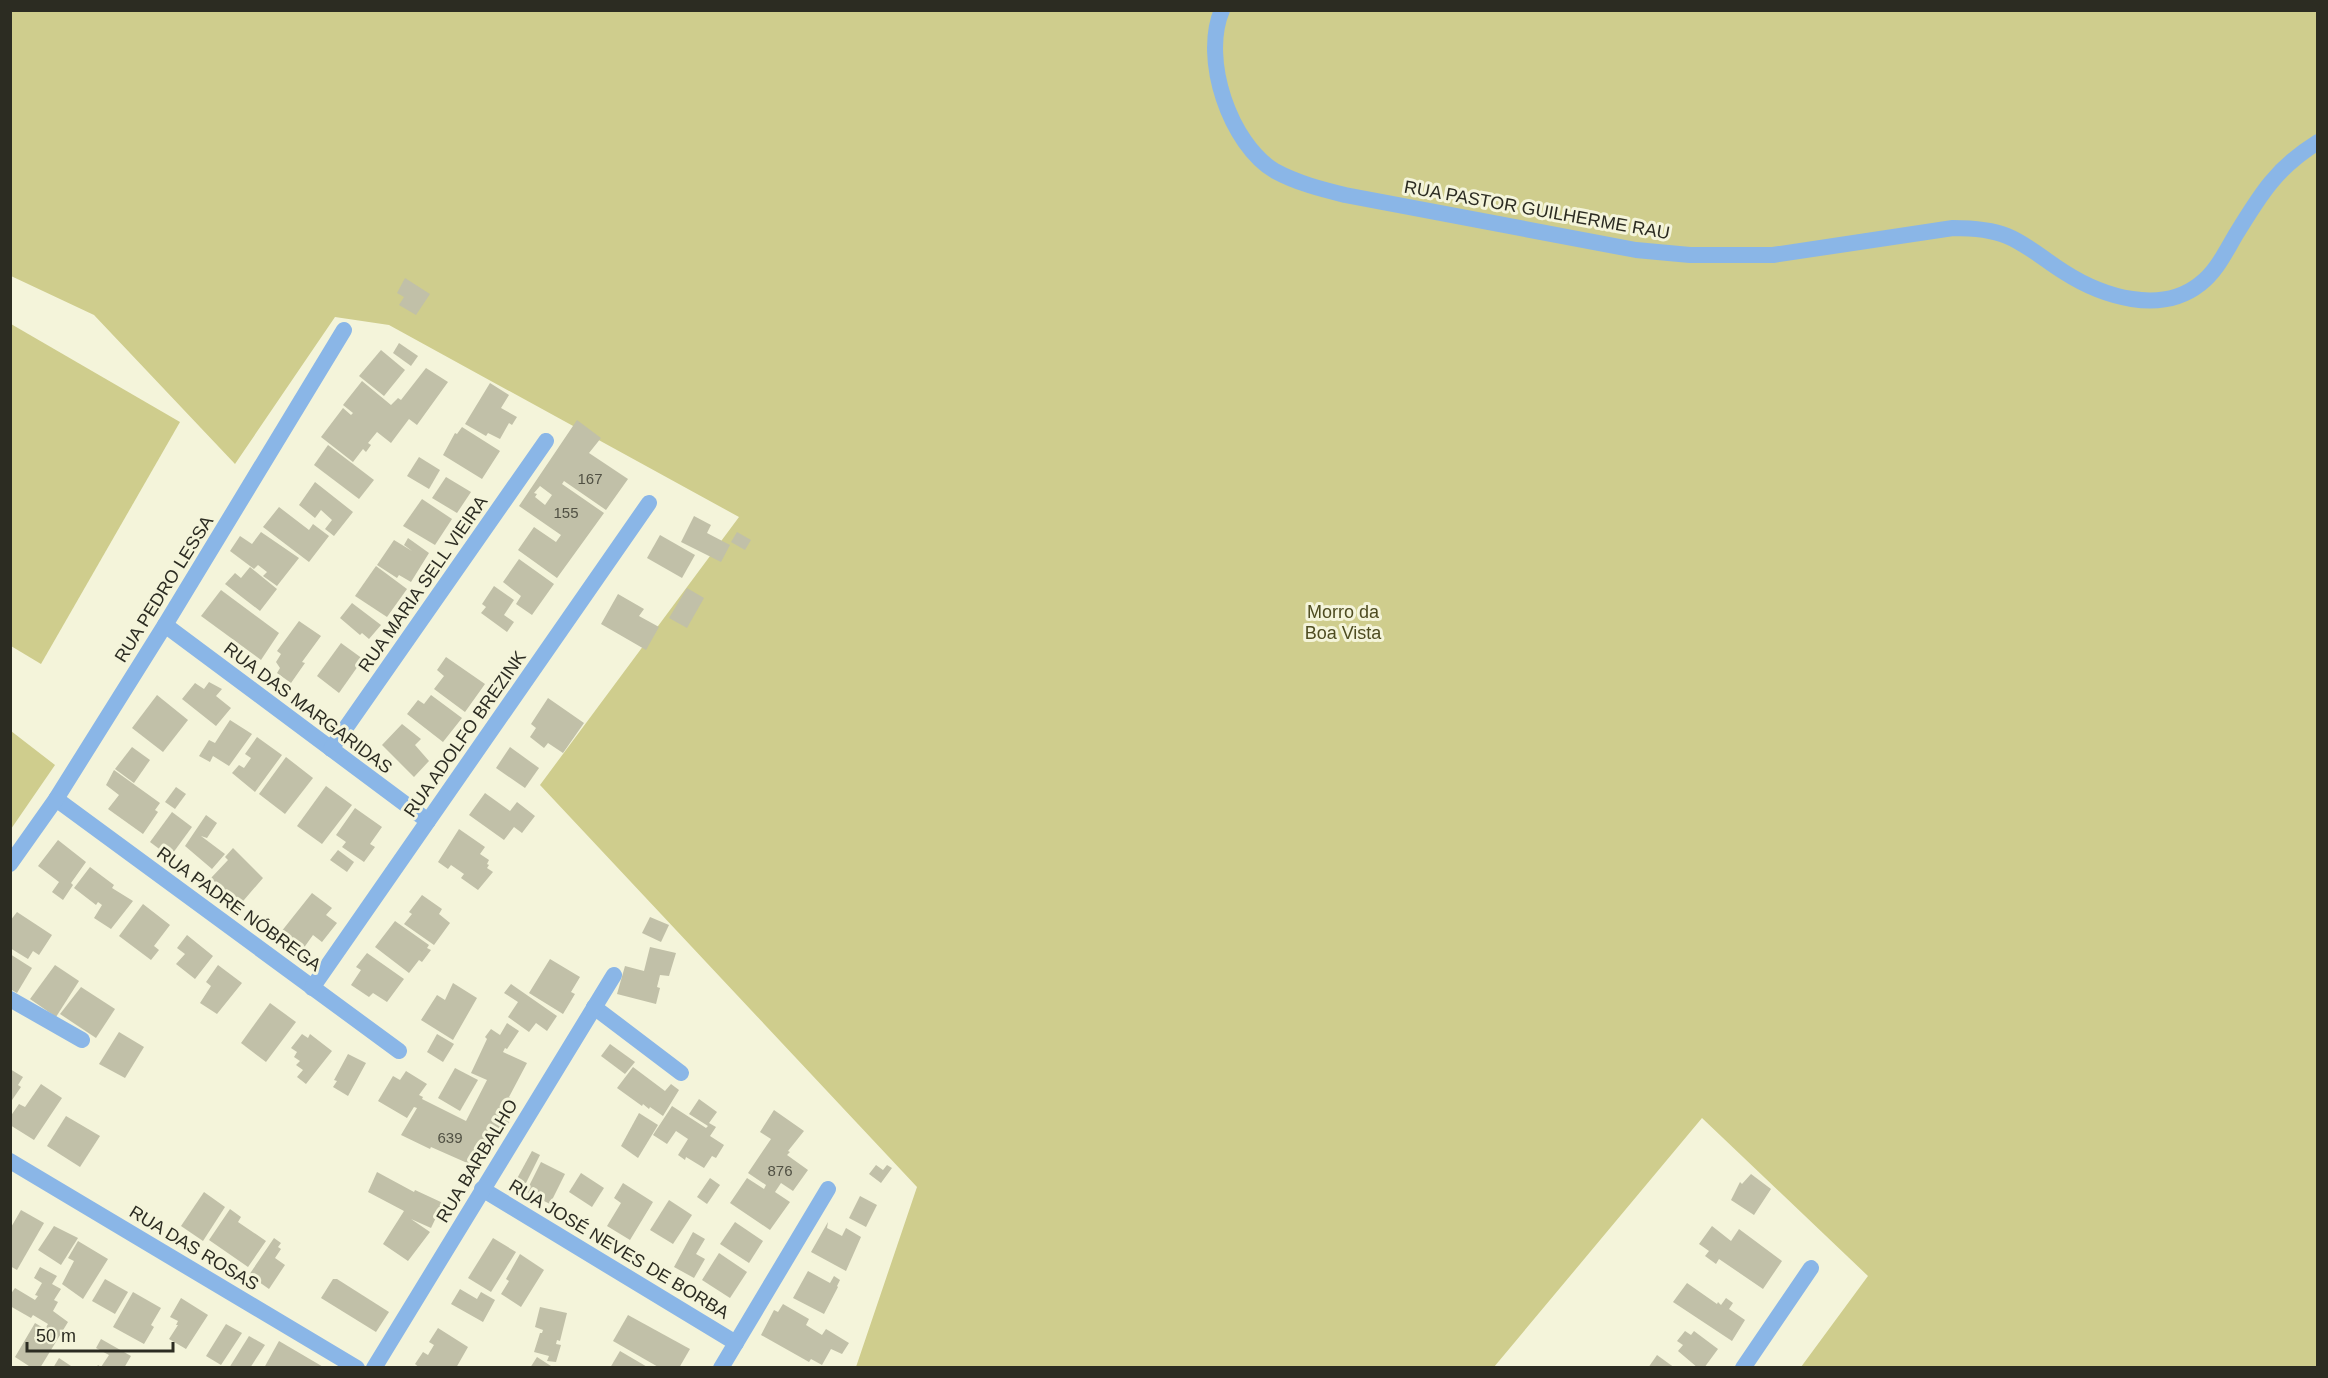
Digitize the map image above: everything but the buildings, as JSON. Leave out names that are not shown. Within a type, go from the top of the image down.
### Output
[{"type":"street","name":"RUA PASTOR GUILHERME RAU","points":[[1222,10],[1214,49],[1225,100],[1238,131],[1253,154],[1274,170],[1305,185],[1345,195],[1636,250],[1690,255],[1773,255],[1953,228],[1976,228],[2007,236],[2067,274],[2093,287],[2128,298],[2153,302],[2180,297],[2201,284],[2217,266],[2261,193],[2278,172],[2318,142]]},
{"type":"street","name":"RUA PEDRO LESSA","points":[[10,864],[56,799],[165,625],[344,330]]},
{"type":"street","name":"RUA MARIA SELL VIEIRA","points":[[331,749],[546,441]]},
{"type":"street","name":"RUA ADOLFO BREZINK","points":[[312,988],[649,503]]},
{"type":"street","name":"RUA DAS MARGARIDAS","points":[[165,625],[428,822]]},
{"type":"street","name":"RUA PADRE NÓBREGA","points":[[56,799],[399,1051]]},
{"type":"street","name":"RUA BARBALHO","points":[[374,1368],[614,975]]},
{"type":"street","points":[[10,999],[82,1040]]},
{"type":"street","points":[[594,1007],[681,1073]]},
{"type":"street","name":"RUA DAS ROSAS","points":[[10,1161],[357,1368]]},
{"type":"street","name":"RUA JOSÉ NEVES DE BORBA","points":[[482,1189],[736,1343]]},
{"type":"street","points":[[721,1368],[828,1189]]},
{"type":"street","points":[[1743,1368],[1811,1268]]},
{"type":"green space","name":"Morro da Boa Vista","points":[[11,11],[2317,11],[2317,1367],[1801,1367],[1868,1276],[1702,1118],[1494,1367],[856,1367],[917,1187],[540,785],[739,517],[389,325],[335,317],[235,464],[94,315],[11,276]]},
{"type":"green space","points":[[11,324],[180,422],[41,664],[11,646]]},
{"type":"green space","points":[[11,731],[55,765],[11,829]]}]
